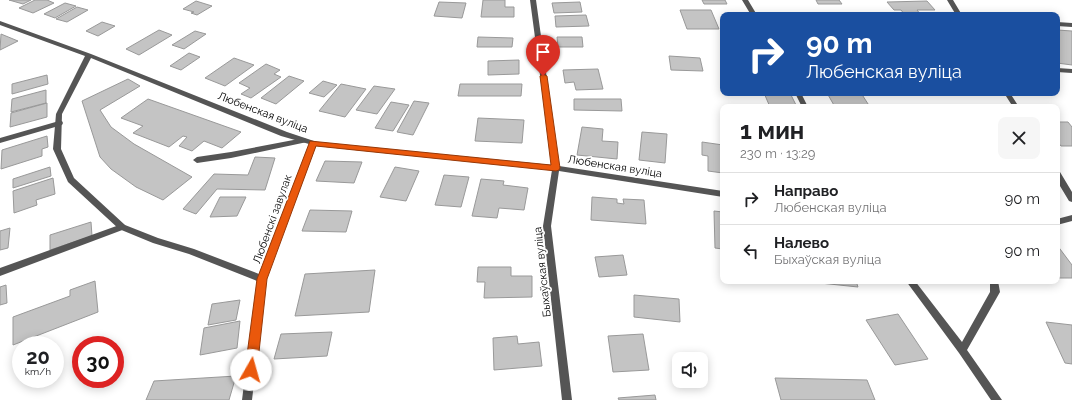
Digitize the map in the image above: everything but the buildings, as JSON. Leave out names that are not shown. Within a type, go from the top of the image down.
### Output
[{"type":"street","name":"Быхаўская вуліца","points":[[533,0],[556,168],[547,226],[567,400]]},
{"type":"street","points":[[745,0],[752,12]]},
{"type":"street","points":[[950,0],[958,12]]},
{"type":"street","name":"Любенская вуліца","points":[[0,23],[89,55],[284,134],[309,141],[556,168],[720,194]]},
{"type":"street","points":[[1060,24],[1072,25]]},
{"type":"street","points":[[89,55],[59,114],[58,149],[71,180],[122,227],[156,241],[191,251],[262,279]]},
{"type":"street","points":[[1060,70],[1072,71]]},
{"type":"street","points":[[0,141],[59,123]]},
{"type":"street","points":[[197,160],[247,153],[309,141]]},
{"type":"street","name":"Любенскі завулак","points":[[247,400],[262,279],[309,141]]},
{"type":"street","points":[[1060,179],[1072,199]]},
{"type":"street","points":[[1060,221],[1072,218]]},
{"type":"street","points":[[0,272],[122,227]]},
{"type":"street","points":[[912,284],[962,350],[997,400]]},
{"type":"street","points":[[962,350],[995,292],[994,284]]},
{"type":"route","points":[[251,370],[262,279],[313,143],[556,168],[543,76]]}]
